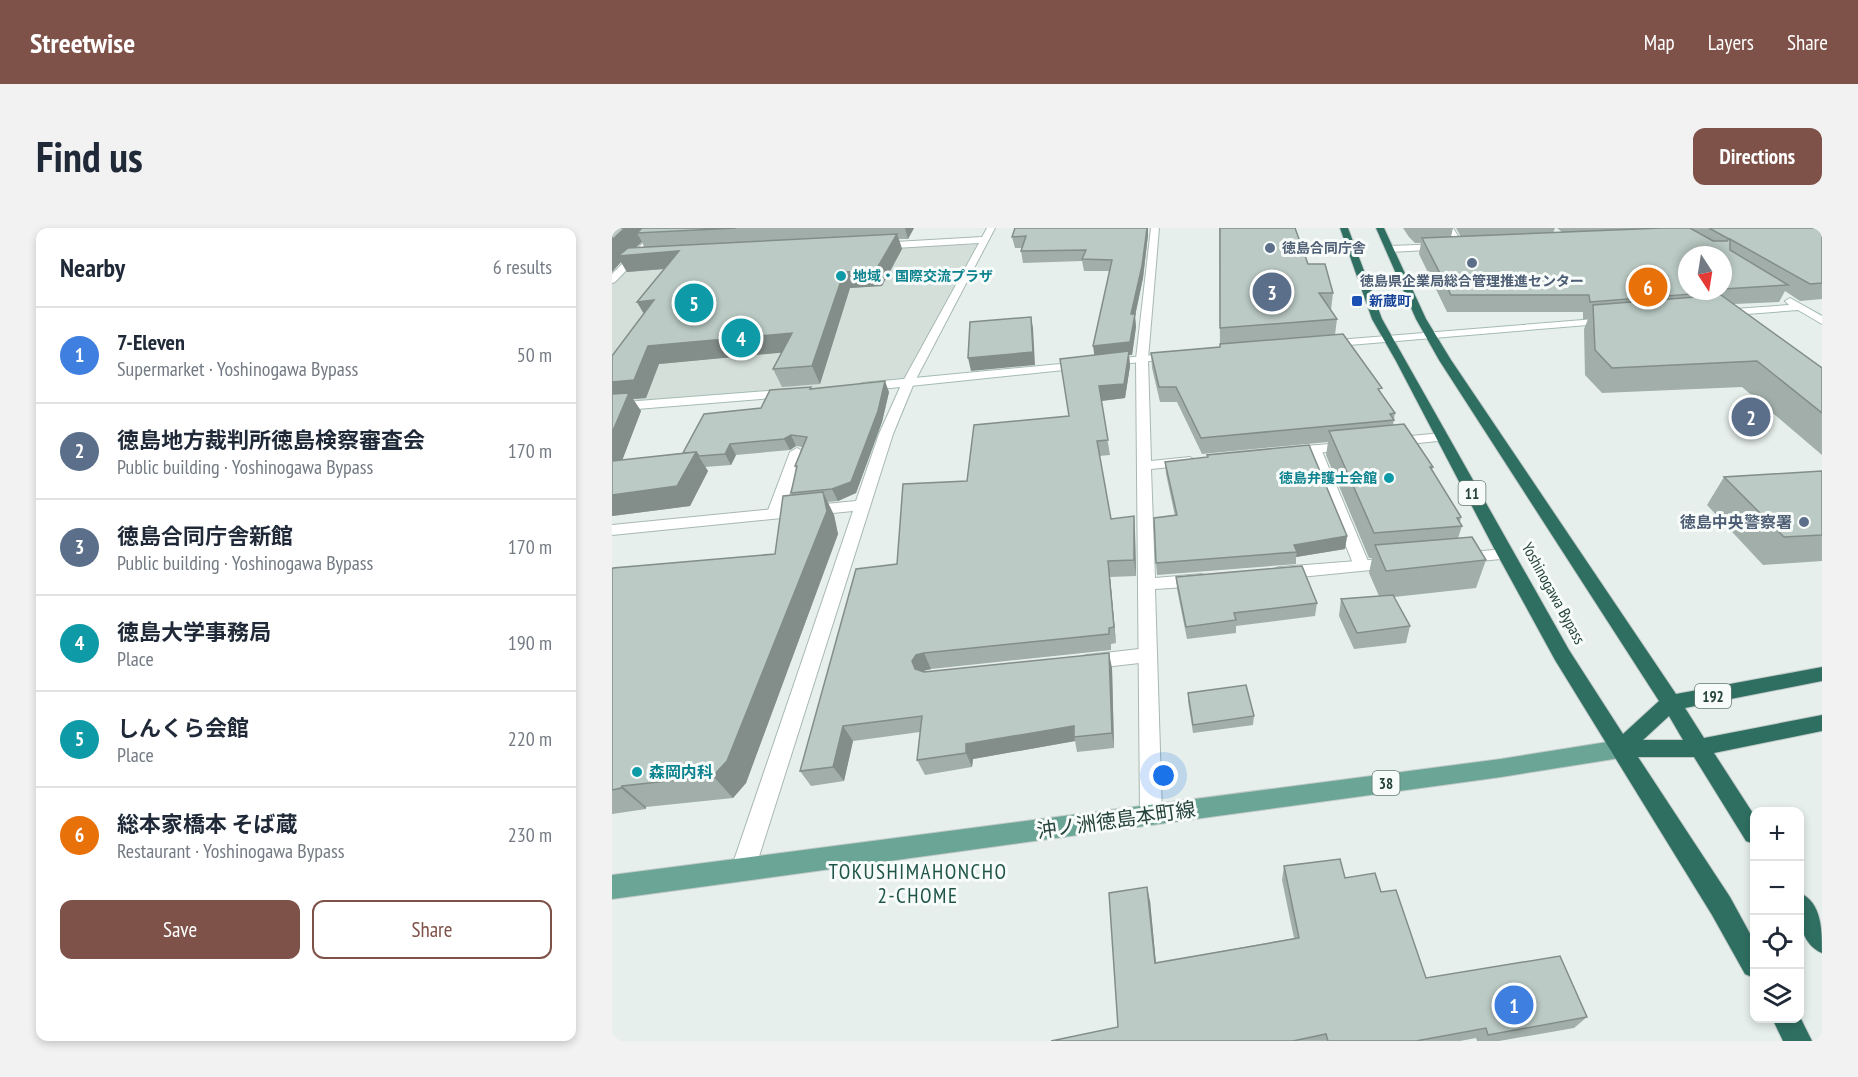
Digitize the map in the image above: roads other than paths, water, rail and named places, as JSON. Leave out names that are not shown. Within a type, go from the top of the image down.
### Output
[{"type":"highway","name":"Yoshinogawa Bypass","points":[[1344,228],[1377,319],[1505,554],[1562,656],[1750,957]]},
{"type":"highway","name":"Yoshinogawa Bypass","points":[[1380,228],[1430,335],[1750,826]]},
{"type":"highway","name":"192","points":[[1670,703],[1822,674]]},
{"type":"highway","points":[[1620,749],[1670,703]]},
{"type":"highway","points":[[1620,749],[1699,748],[1822,723]]},
{"type":"highway","points":[[1804,911],[1820,935]]},
{"type":"highway","points":[[1788,1023],[1798,1041]]},
{"type":"main road","name":"沖ノ洲徳島本町線","points":[[612,887],[1501,768],[1620,749]]},
{"type":"street","points":[[612,280],[663,228]]},
{"type":"street","points":[[1151,815],[1142,359],[1155,228]]},
{"type":"street","points":[[1449,228],[1461,247]]},
{"type":"street","points":[[866,246],[988,234]]},
{"type":"street","points":[[743,869],[886,434],[908,383],[988,234]]},
{"type":"street","points":[[1390,249],[1472,246]]},
{"type":"street","points":[[632,258],[644,257]]},
{"type":"street","points":[[1780,295],[1822,321]]},
{"type":"street","points":[[1705,314],[1799,307]]},
{"type":"street","points":[[1309,345],[1623,320]]},
{"type":"street","points":[[846,388],[1190,355]]},
{"type":"street","points":[[612,407],[811,391]]},
{"type":"street","points":[[1269,454],[1442,437]]},
{"type":"street","points":[[1314,449],[1362,566]]},
{"type":"street","points":[[775,513],[797,452]]},
{"type":"street","points":[[1144,466],[1201,460]]},
{"type":"street","points":[[612,530],[864,505]]},
{"type":"street","points":[[1442,559],[1505,554]]},
{"type":"street","points":[[1260,575],[1407,562]]},
{"type":"street","points":[[1146,584],[1214,578]]},
{"type":"street","points":[[1068,664],[1148,655]]},
{"type":"place","name":"徳島合同庁舎","points":[[1270,248]]},
{"type":"place","name":"徳島県企業局総合管理推進センター","points":[[1472,263]]},
{"type":"place","name":"地域・国際交流プラザ","points":[[841,276]]},
{"type":"place","name":"総本家橋本 そば蔵","points":[[1648,287]]},
{"type":"place","name":"徳島合同庁舎新館","points":[[1272,292]]},
{"type":"place","name":"新蔵町","points":[[1357,301]]},
{"type":"place","name":"しんくら会館","points":[[694,303]]},
{"type":"place","name":"徳島大学事務局","points":[[741,338]]},
{"type":"place","name":"徳島地方裁判所徳島検察審査会","points":[[1751,417]]},
{"type":"place","name":"徳島弁護士会館","points":[[1389,478]]},
{"type":"place","name":"徳島中央警察署","points":[[1804,522]]},
{"type":"place","name":"森岡内科","points":[[637,772]]},
{"type":"place","name":"7-Eleven","points":[[1514,1005]]},
{"type":"district","name":"TOKUSHIMAHONCHO 2-CHOME","points":[[918,883]]}]
